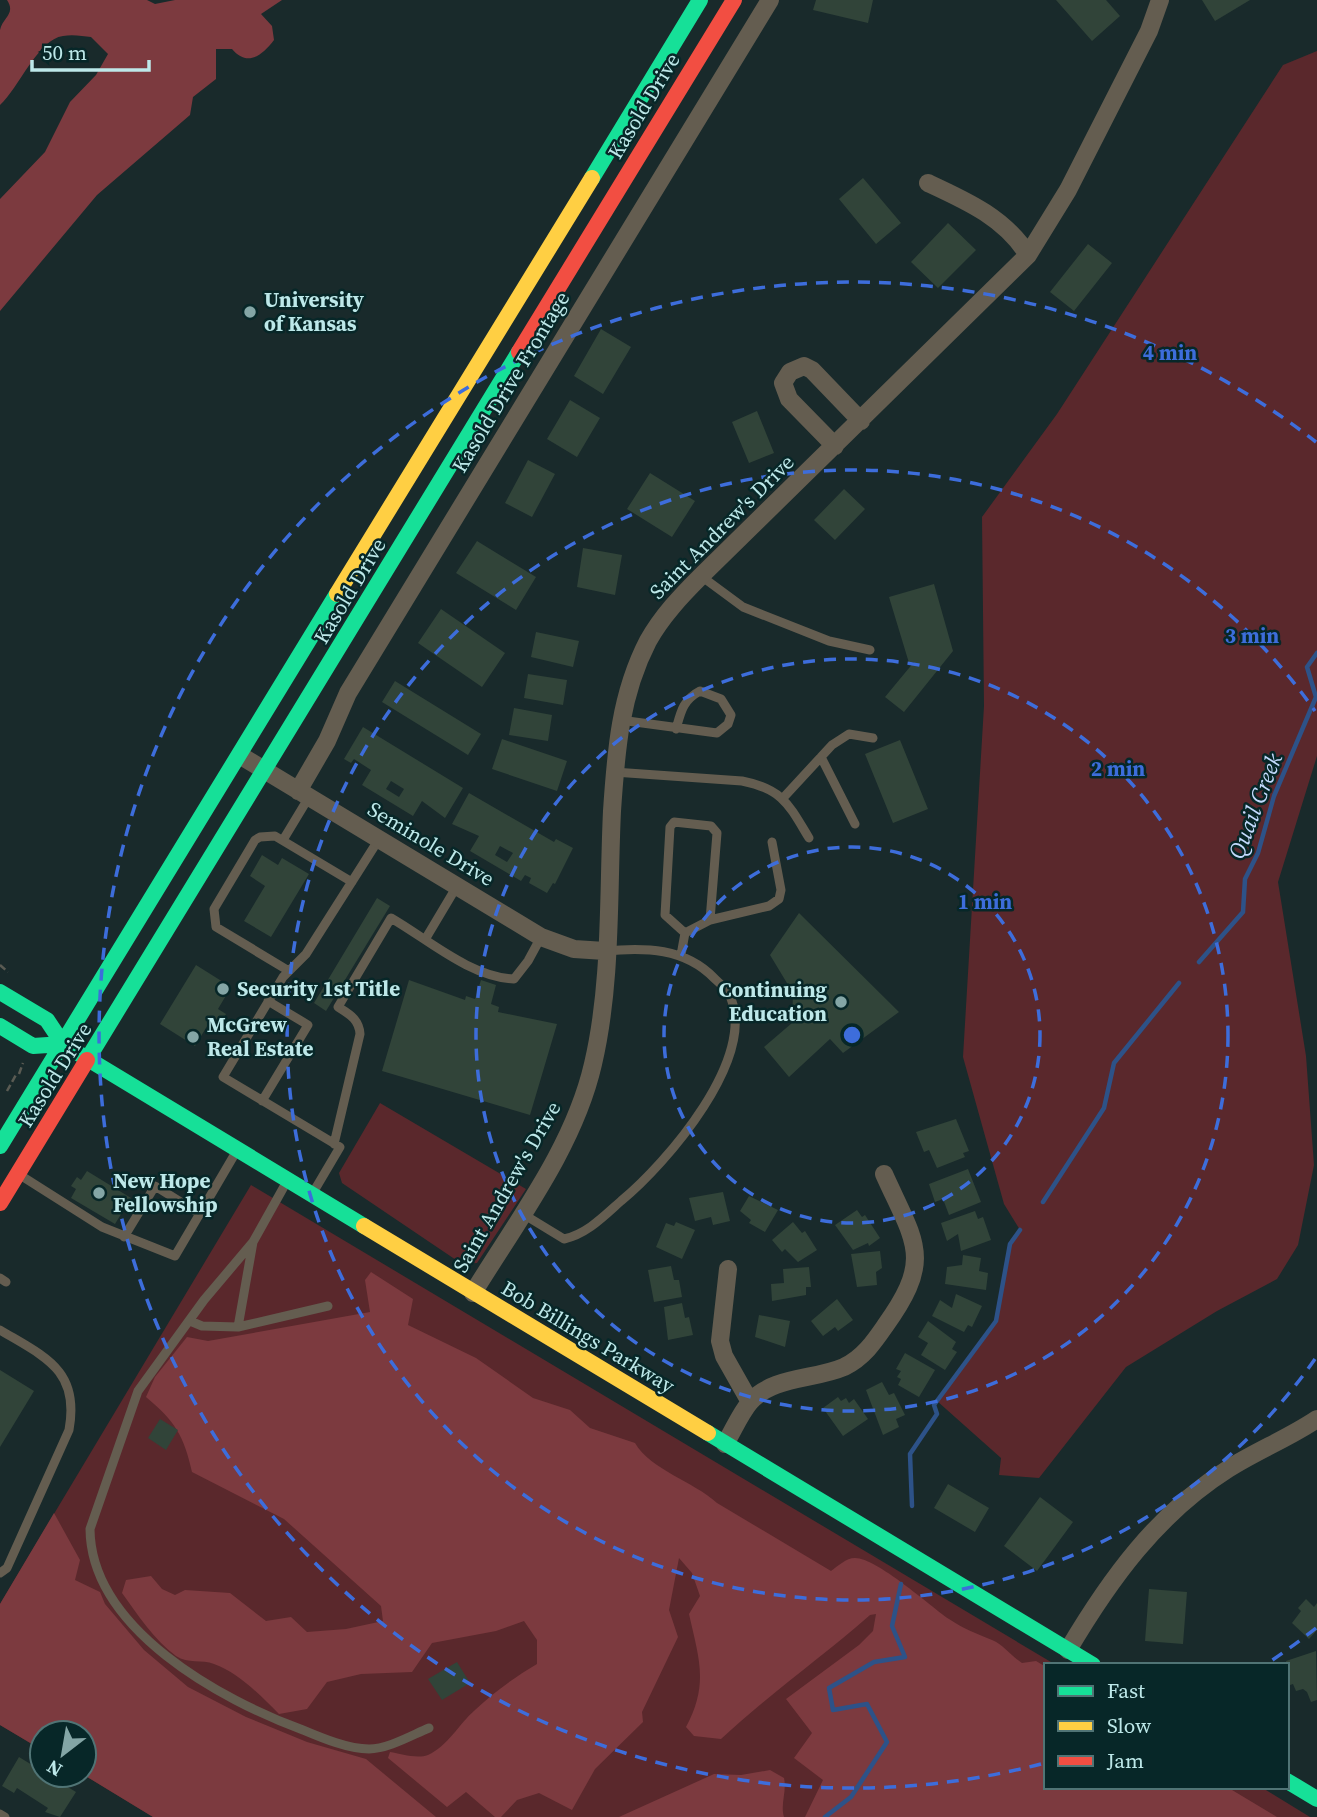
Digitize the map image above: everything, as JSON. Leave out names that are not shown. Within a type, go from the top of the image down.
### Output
[{"type":"main road","name":"Kasold Drive","points":[[0,1146],[701,0]]},
{"type":"main road","name":"Kasold Drive","points":[[0,1203],[734,0]]},
{"type":"main road","name":"Bob Billings Parkway","points":[[0,992],[47,1020],[63,1044],[88,1060],[1090,1663]]},
{"type":"main road","points":[[0,1027],[33,1046],[63,1044]]},
{"type":"main road","points":[[1289,1782],[1317,1799]]},
{"type":"street","name":"Kasold Drive Frontage","points":[[303,794],[348,693],[770,0]]},
{"type":"street","name":"Saint Andrew's Drive","points":[[473,1293],[559,1151],[583,1097],[599,1037],[614,772],[620,720],[629,685],[649,639],[677,600],[1028,255],[1068,190],[1149,31],[1160,0]]},
{"type":"street","points":[[928,183],[1003,224],[1028,255]]},
{"type":"street","points":[[835,446],[789,399],[783,383],[790,372],[804,366],[812,370],[861,421]]},
{"type":"street","name":"Seminole Drive","points":[[241,756],[541,937],[574,949],[605,951]]},
{"type":"street","points":[[725,1444],[750,1402],[791,1380],[832,1371],[857,1360],[905,1299],[912,1284],[916,1253],[912,1236],[884,1174]]},
{"type":"street","points":[[727,1269],[720,1341],[724,1356],[750,1402]]},
{"type":"street","points":[[1068,1650],[1117,1573],[1173,1512],[1226,1470],[1317,1419]]},
{"type":"lane","points":[[701,576],[743,607],[829,641],[870,650]]},
{"type":"lane","points":[[620,720],[676,729],[717,733],[728,724],[731,715],[721,699],[700,691],[690,697],[682,707],[676,729]]},
{"type":"lane","points":[[784,797],[821,757],[849,734],[873,738]]},
{"type":"lane","points":[[821,757],[855,824]]},
{"type":"lane","points":[[614,772],[742,780],[762,785],[784,797],[809,838]]},
{"type":"lane","points":[[283,840],[303,794]]},
{"type":"lane","points":[[685,933],[665,915],[670,827],[674,822],[711,826],[717,833],[710,920]]},
{"type":"lane","points":[[289,971],[216,927],[213,918],[214,909],[255,840],[268,835],[283,840],[352,882]]},
{"type":"lane","points":[[312,1196],[340,1147],[223,1077],[268,1001],[289,971],[306,954],[379,839]]},
{"type":"lane","points":[[685,933],[710,920],[769,906],[779,900],[781,890],[772,842]]},
{"type":"lane","points":[[426,938],[457,886]]},
{"type":"lane","points":[[334,1144],[360,1034],[359,1025],[352,1016],[338,1007],[391,918],[471,969],[499,978],[514,979],[541,937]]},
{"type":"lane","points":[[681,955],[685,933]]},
{"type":"lane","points":[[522,1213],[564,1239],[578,1236],[638,1188],[668,1157],[708,1098],[730,1051],[735,1015],[728,993],[703,967],[681,955],[625,949],[605,951]]},
{"type":"lane","points":[[262,1101],[308,1025],[268,1001]]},
{"type":"lane","points":[[18,1174],[102,1227],[175,1256],[237,1150]]},
{"type":"lane","points":[[287,1181],[253,1242],[138,1391],[90,1529],[90,1548],[112,1596],[128,1619],[176,1666],[238,1704],[327,1740],[370,1749],[429,1728]]},
{"type":"lane","points":[[124,1237],[155,1186],[200,1214]]},
{"type":"lane","points":[[238,1327],[253,1242]]},
{"type":"lane","points":[[190,1321],[202,1326],[238,1327],[328,1306]]},
{"type":"lane","points":[[0,1330],[53,1363],[66,1380],[72,1414],[69,1430],[7,1568],[0,1573]]},
{"type":"lane","points":[[0,1814],[5,1817]]},
{"type":"shaded area","points":[[7,0],[147,0],[155,4],[175,0],[282,0],[261,14],[272,26],[274,40],[269,46],[259,55],[249,58],[232,49],[216,49],[216,79],[193,97],[190,115],[97,195],[0,311],[0,199],[45,152],[70,102],[96,75],[108,54],[91,37],[70,35],[54,39],[37,55],[0,105],[0,30],[10,12]]},
{"type":"shaded area","points":[[1317,51],[1317,756],[1278,882],[1306,1056],[1314,1165],[1298,1245],[1277,1279],[1217,1311],[1126,1367],[1039,1478],[999,1475],[1001,1458],[937,1401],[996,1321],[1010,1244],[1020,1230],[1004,1204],[963,1057],[984,706],[982,517],[1057,414],[1283,65]]},
{"type":"shaded area","points":[[380,1103],[526,1189],[477,1263],[462,1264],[342,1183],[339,1173]]},
{"type":"shaded area","points":[[251,1185],[1053,1663],[1044,1663],[1044,1789],[1264,1789],[1310,1817],[153,1817],[98,1784],[98,1719],[28,1719],[28,1742],[0,1725],[0,1604]]},
{"type":"shaded area","points":[[371,1272],[413,1299],[408,1325],[476,1358],[533,1398],[570,1410],[590,1428],[635,1443],[651,1461],[831,1571],[848,1559],[865,1560],[889,1574],[955,1623],[996,1642],[1022,1663],[1036,1661],[1044,1666],[1044,1789],[1230,1789],[1277,1817],[805,1817],[823,1780],[794,1758],[812,1733],[786,1699],[859,1645],[873,1631],[876,1614],[870,1615],[721,1739],[694,1736],[686,1727],[698,1698],[700,1671],[689,1614],[700,1596],[692,1573],[679,1558],[669,1610],[678,1637],[642,1712],[643,1722],[595,1769],[572,1810],[539,1793],[517,1800],[501,1817],[495,1817],[466,1792],[447,1807],[388,1758],[390,1752],[419,1756],[435,1751],[490,1697],[537,1664],[537,1640],[524,1621],[496,1631],[432,1643],[412,1672],[361,1674],[327,1682],[307,1709],[279,1714],[232,1673],[209,1663],[176,1656],[154,1635],[122,1593],[126,1580],[151,1576],[162,1589],[175,1595],[185,1590],[230,1593],[266,1621],[291,1617],[307,1632],[346,1629],[383,1621],[381,1606],[284,1519],[192,1472],[186,1448],[177,1430],[146,1397],[155,1377],[187,1337],[208,1341],[370,1312],[365,1280]]},
{"type":"shaded area","points":[[54,1513],[80,1560],[75,1580],[100,1592],[105,1604],[144,1650],[188,1687],[246,1717],[307,1742],[366,1759],[436,1817],[153,1817],[98,1784],[98,1719],[28,1719],[28,1742],[0,1725],[0,1604]]},
{"type":"shaded area","points":[[770,1770],[784,1778],[784,1817],[619,1817],[714,1774],[741,1775]]},
{"type":"building","points":[[816,0],[873,0],[868,23],[813,10]]},
{"type":"building","points":[[1056,0],[1106,0],[1120,16],[1092,41]]},
{"type":"building","points":[[1202,0],[1250,0],[1215,21]]},
{"type":"building","points":[[863,178],[901,223],[876,244],[839,199]]},
{"type":"building","points":[[948,223],[976,250],[938,288],[911,262]]},
{"type":"building","points":[[1088,244],[1112,263],[1074,311],[1050,292]]},
{"type":"building","points":[[601,329],[631,347],[603,394],[574,376]]},
{"type":"building","points":[[570,400],[600,418],[577,457],[547,439]]},
{"type":"building","points":[[757,411],[774,453],[749,463],[732,422]]},
{"type":"building","points":[[528,460],[555,474],[532,517],[505,503]]},
{"type":"building","points":[[650,473],[695,501],[672,537],[627,509]]},
{"type":"building","points":[[844,489],[865,509],[835,540],[814,520]]},
{"type":"building","points":[[477,541],[536,577],[516,610],[456,573]]},
{"type":"building","points":[[583,548],[622,555],[615,595],[577,587]]},
{"type":"building","points":[[934,584],[953,651],[904,712],[885,697],[914,662],[909,663],[889,597]]},
{"type":"building","points":[[441,609],[505,653],[482,687],[418,643]]},
{"type":"building","points":[[536,632],[579,641],[573,667],[531,657]]},
{"type":"building","points":[[528,674],[567,680],[563,705],[524,698]]},
{"type":"building","points":[[395,681],[481,734],[468,755],[382,702]]},
{"type":"building","points":[[514,708],[552,715],[548,741],[509,735]]},
{"type":"building","points":[[363,727],[463,788],[445,818],[422,801],[413,816],[362,785],[371,770],[354,759],[351,763],[344,759]],"holes":[[[391,781],[404,789],[399,797],[386,789]]]},
{"type":"building","points":[[502,739],[567,761],[557,791],[492,769]]},
{"type":"building","points":[[900,740],[928,809],[893,823],[865,754]]},
{"type":"building","points":[[469,793],[554,842],[556,839],[573,848],[555,884],[553,883],[547,893],[529,883],[531,878],[525,875],[521,881],[470,851],[479,836],[452,824]],"holes":[[[500,846],[513,853],[507,862],[495,855]]]},
{"type":"building","points":[[262,855],[278,865],[282,858],[309,874],[271,937],[244,921],[265,886],[250,876]]},
{"type":"building","points":[[377,898],[390,906],[326,1011],[314,1003]]},
{"type":"building","name":"Continuing Education","points":[[799,913],[899,1012],[843,1053],[830,1039],[789,1077],[764,1047],[792,1023],[793,993],[770,955]]},
{"type":"building","points":[[196,965],[231,987],[218,1009],[226,1014],[218,1028],[209,1023],[195,1046],[160,1024]]},
{"type":"building","points":[[409,980],[465,1000],[466,996],[475,999],[481,980],[496,985],[491,1004],[499,1007],[498,1012],[557,1024],[530,1115],[382,1071]]},
{"type":"building","points":[[956,1119],[969,1151],[963,1153],[965,1157],[937,1168],[929,1150],[924,1152],[916,1132]]},
{"type":"building","points":[[968,1169],[981,1202],[949,1215],[943,1199],[935,1202],[929,1184]]},
{"type":"building","name":"New Hope Fellowship","points":[[87,1171],[131,1198],[115,1224],[71,1198],[76,1189],[71,1186],[77,1177],[81,1180]]},
{"type":"building","points":[[723,1192],[730,1221],[713,1225],[711,1217],[695,1221],[689,1198]]},
{"type":"building","points":[[749,1196],[778,1210],[765,1232],[749,1223],[751,1220],[740,1211]]},
{"type":"building","points":[[857,1210],[862,1217],[865,1215],[880,1238],[869,1246],[868,1243],[853,1250],[835,1225]]},
{"type":"building","points":[[975,1211],[978,1219],[983,1217],[991,1240],[961,1251],[958,1234],[947,1241],[941,1223]]},
{"type":"building","points":[[676,1222],[695,1230],[682,1259],[656,1247],[666,1223],[674,1226]]},
{"type":"building","points":[[793,1222],[802,1233],[805,1231],[817,1250],[798,1262],[785,1249],[782,1252],[772,1240]]},
{"type":"building","points":[[880,1251],[882,1268],[876,1272],[877,1285],[857,1287],[851,1254]]},
{"type":"building","points":[[963,1255],[981,1258],[979,1271],[988,1273],[986,1290],[945,1284],[947,1267],[962,1265]]},
{"type":"building","points":[[671,1266],[674,1280],[679,1280],[682,1297],[654,1302],[648,1270]]},
{"type":"building","points":[[809,1267],[811,1287],[806,1287],[806,1295],[772,1301],[771,1284],[784,1283],[783,1269]]},
{"type":"building","points":[[956,1294],[982,1306],[972,1327],[968,1325],[964,1332],[932,1316],[940,1300],[952,1308]]},
{"type":"building","points":[[837,1299],[853,1320],[838,1331],[835,1327],[823,1336],[811,1321]]},
{"type":"building","points":[[682,1303],[693,1335],[668,1340],[664,1307]]},
{"type":"building","points":[[759,1315],[790,1321],[785,1347],[755,1337]]},
{"type":"building","points":[[928,1321],[956,1342],[952,1349],[957,1352],[945,1370],[921,1355],[928,1343],[918,1337]]},
{"type":"building","points":[[905,1353],[935,1370],[919,1397],[898,1385],[901,1379],[897,1377],[901,1371],[896,1369]]},
{"type":"building","points":[[0,1370],[34,1391],[0,1447]]},
{"type":"building","points":[[882,1382],[889,1395],[894,1393],[905,1415],[896,1419],[899,1427],[883,1435],[866,1390]]},
{"type":"building","points":[[838,1397],[841,1401],[846,1398],[849,1403],[854,1399],[868,1419],[843,1436],[823,1408]]},
{"type":"building","points":[[160,1419],[178,1430],[166,1450],[148,1438]]},
{"type":"building","points":[[948,1484],[989,1508],[975,1532],[934,1508]]},
{"type":"building","points":[[1040,1497],[1073,1522],[1037,1571],[1004,1546]]},
{"type":"building","points":[[1149,1589],[1187,1592],[1183,1644],[1145,1641]]},
{"type":"building","points":[[1306,1599],[1314,1607],[1317,1603],[1317,1630],[1309,1639],[1292,1623],[1301,1611],[1298,1608]]},
{"type":"building","points":[[1316,1651],[1317,1700],[1311,1702],[1307,1692],[1303,1689],[1296,1691],[1293,1684],[1290,1685],[1289,1663],[1286,1661]]},
{"type":"building","points":[[457,1662],[470,1683],[442,1700],[428,1679]]},
{"type":"building","points":[[19,1757],[28,1762],[28,1789],[71,1789],[76,1792],[60,1817],[45,1812],[48,1808],[17,1788],[14,1793],[2,1786]]},
{"type":"waterway","name":"Quail Creek","points":[[1199,962],[1243,912],[1245,879],[1258,853],[1274,796],[1316,697],[1307,667],[1317,653]]},
{"type":"waterway","name":"Quail Creek","points":[[1043,1202],[1104,1108],[1114,1063],[1179,983]]},
{"type":"waterway","name":"Quail Creek","points":[[912,1506],[910,1454],[937,1414],[934,1405],[996,1321],[1010,1244],[1020,1230]]},
{"type":"waterway","name":"Quail Creek","points":[[825,1817],[851,1797],[887,1742],[867,1704],[833,1710],[829,1688],[874,1662],[905,1657],[892,1626],[901,1584]]},
{"type":"traffic: fast","points":[[592,178],[700,0]]},
{"type":"traffic: fast","points":[[87,1060],[519,352]]},
{"type":"traffic: fast","points":[[0,1146],[337,594]]},
{"type":"traffic: fast","points":[[0,992],[47,1020],[63,1044],[364,1226]]},
{"type":"traffic: fast","points":[[0,1026],[33,1046],[63,1044]]},
{"type":"traffic: fast","points":[[708,1433],[1090,1663]]},
{"type":"traffic: fast","points":[[1289,1782],[1317,1799]]},
{"type":"traffic: slow","points":[[337,594],[592,178]]},
{"type":"traffic: slow","points":[[364,1226],[708,1433]]},
{"type":"traffic: jam","points":[[519,352],[734,0]]},
{"type":"traffic: jam","points":[[0,1203],[87,1060]]},
{"type":"place","name":"University of Kansas","points":[[250,312]]},
{"type":"place","name":"Security 1st Title","points":[[223,989]]},
{"type":"place","name":"Continuing Education","points":[[841,1002]]},
{"type":"place","name":"McGrew Real Estate","points":[[193,1037]]},
{"type":"place","name":"New Hope Fellowship","points":[[99,1193]]}]
